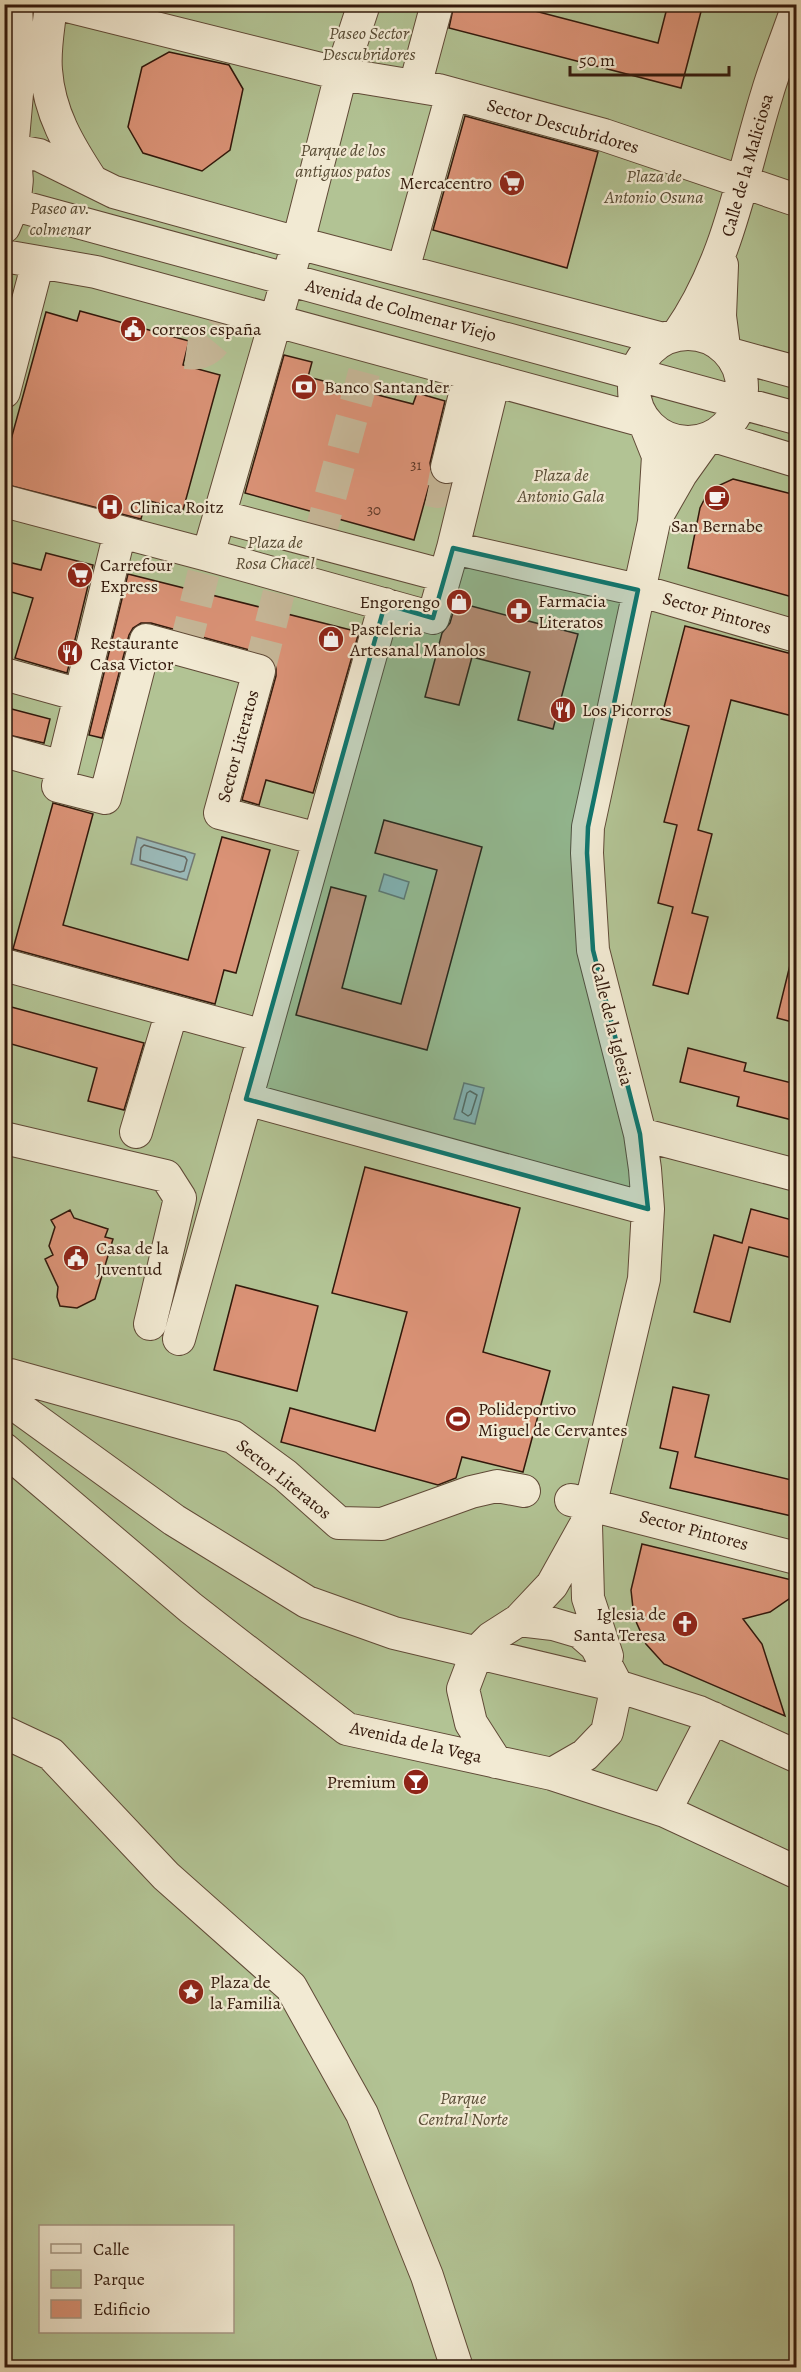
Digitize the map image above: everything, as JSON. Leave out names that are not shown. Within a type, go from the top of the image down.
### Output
[{"type":"street","points":[[8,211],[18,177],[8,143],[16,4]]},
{"type":"street","points":[[51,4],[45,68],[50,104],[66,143],[93,182]]},
{"type":"street","name":"Sector Descubridores","points":[[58,4],[341,74],[452,94],[604,135],[796,200]]},
{"type":"street","points":[[208,555],[298,243],[341,74],[364,4]]},
{"type":"street","points":[[415,86],[437,4]]},
{"type":"street","name":"Calle de la Maliciosa","points":[[635,373],[641,359],[651,347],[670,337],[693,312],[722,251],[767,92],[796,11]]},
{"type":"street","points":[[12,73],[48,47]]},
{"type":"street","points":[[403,270],[452,94]]},
{"type":"street","points":[[8,143],[39,155],[114,192],[298,243],[670,337],[694,334],[710,338],[727,351],[796,372]]},
{"type":"street","name":"Avenida de Colmenar Viejo","points":[[8,211],[287,279],[796,418]]},
{"type":"street","name":"Calle de la Maliciosa","points":[[722,251],[720,316],[727,351],[739,369],[742,386],[740,402]]},
{"type":"street","points":[[4,256],[96,272],[645,421],[657,433],[673,440],[690,443],[710,437],[796,461]]},
{"type":"street","points":[[4,392],[38,262]]},
{"type":"street","name":"Calle de la Iglesia","points":[[477,1652],[491,1638],[519,1620],[552,1586],[582,1509],[644,1280],[648,1209],[640,1134],[593,950],[587,853],[588,827],[654,522],[658,456],[645,421],[637,407],[633,390],[635,373]]},
{"type":"street","points":[[447,467],[482,377]]},
{"type":"street","points":[[4,501],[434,618],[449,562],[482,377]]},
{"type":"street","name":"Calle de la Iglesia","points":[[654,522],[681,474],[710,437],[726,427],[735,416],[740,402]]},
{"type":"street","points":[[219,516],[318,542],[638,590]]},
{"type":"street","name":"Sector Literatos","points":[[120,532],[58,786],[105,798],[146,640],[259,671],[220,813],[318,839]]},
{"type":"street","points":[[307,582],[318,542]]},
{"type":"street","name":"Sector Pintores","points":[[638,590],[796,636]]},
{"type":"street","points":[[179,1339],[385,604]]},
{"type":"street","points":[[4,674],[80,695]]},
{"type":"street","points":[[4,752],[116,757]]},
{"type":"street","points":[[4,965],[264,1036]]},
{"type":"street","points":[[136,1132],[172,1011]]},
{"type":"street","points":[[246,1099],[648,1209]]},
{"type":"street","points":[[640,1134],[796,1175]]},
{"type":"street","points":[[4,1138],[166,1176],[180,1198],[150,1324]]},
{"type":"street","points":[[7,1386],[174,1520],[307,1602],[394,1633],[617,1686],[713,1718],[796,1756]]},
{"type":"street","name":"Sector Literatos","points":[[7,1386],[233,1437],[285,1475],[339,1523],[382,1524],[471,1491],[497,1486],[524,1491]]},
{"type":"street","name":"Avenida de la Vega","points":[[4,1449],[191,1608],[347,1730],[552,1774],[665,1811],[796,1872]]},
{"type":"street","name":"Calle de la Iglesia","points":[[582,1509],[588,1598],[617,1686]]},
{"type":"street","name":"Sector Pintores","points":[[582,1509],[796,1557]]},
{"type":"street","points":[[519,1620],[553,1624],[580,1632],[596,1646],[617,1686],[607,1732],[585,1755],[552,1774]]},
{"type":"street","points":[[477,1652],[463,1689],[471,1723],[496,1761]]},
{"type":"street","points":[[665,1811],[713,1718]]},
{"type":"street","points":[[4,1732],[51,1754],[161,1881],[291,1987],[362,2114],[427,2276],[457,2367]]},
{"type":"highlighted area","points":[[453,548],[638,590],[588,827],[587,853],[593,950],[640,1134],[648,1209],[246,1099],[385,604],[433,618]]},
{"type":"green space","points":[[5,5],[796,5],[796,2367],[5,2368]]},
{"type":"water","points":[[137,837],[195,854],[187,880],[131,864]]},
{"type":"water","points":[[384,874],[409,882],[404,899],[379,891]]},
{"type":"water","points":[[464,1083],[484,1088],[475,1124],[454,1119]]},
{"type":"building","points":[[454,4],[508,4],[658,43],[668,4],[703,4],[681,88],[449,28]]},
{"type":"building","points":[[169,52],[229,65],[243,89],[230,150],[202,171],[143,153],[128,127],[142,67]]},
{"type":"building","name":"Mercacentro","points":[[465,116],[598,152],[567,268],[433,230]]},
{"type":"building","points":[[80,311],[189,341],[183,365],[220,375],[183,510],[146,500],[141,519],[4,484],[4,465],[46,312],[77,321]]},
{"type":"building","points":[[284,355],[312,362],[308,377],[413,404],[417,393],[445,401],[430,463],[432,475],[414,540],[245,493]]},
{"type":"building","points":[[733,479],[796,495],[796,598],[688,568],[700,508],[709,490]]},
{"type":"building","points":[[46,553],[93,565],[67,673],[15,658],[33,598],[4,590],[4,561],[41,570]]},
{"type":"building","points":[[128,574],[359,632],[313,793],[266,780],[259,805],[242,800],[276,676],[276,667],[272,659],[264,654],[151,623],[141,623],[133,628],[129,635],[102,738],[89,735]]},
{"type":"building","points":[[456,602],[578,634],[553,729],[518,720],[530,672],[472,657],[459,705],[425,697],[442,633],[450,623]]},
{"type":"building","points":[[685,626],[796,655],[796,717],[731,700],[698,830],[712,834],[692,913],[708,917],[688,994],[653,985],[673,907],[658,903],[677,825],[664,822],[689,726],[661,719]]},
{"type":"building","points":[[4,707],[50,719],[44,743],[4,734]]},
{"type":"building","points":[[53,803],[93,814],[63,925],[188,960],[222,837],[270,850],[236,973],[224,970],[215,1004],[13,949]]},
{"type":"building","points":[[384,820],[482,847],[427,1050],[296,1015],[331,887],[366,896],[342,988],[401,1004],[437,870],[375,853]]},
{"type":"building","points":[[790,965],[796,965],[796,1023],[777,1018]]},
{"type":"building","points":[[4,1005],[144,1043],[124,1110],[88,1101],[97,1068],[4,1042]]},
{"type":"building","points":[[688,1048],[746,1063],[744,1071],[796,1084],[796,1121],[737,1106],[739,1097],[680,1082]]},
{"type":"building","points":[[365,1167],[520,1208],[483,1352],[550,1371],[523,1472],[462,1457],[456,1478],[438,1485],[281,1442],[290,1408],[375,1431],[407,1312],[332,1293]]},
{"type":"building","points":[[751,1209],[796,1221],[796,1259],[749,1247],[730,1322],[694,1312],[714,1235],[742,1243]]},
{"type":"building","name":"Casa de la Juventud","points":[[70,1210],[74,1218],[108,1229],[105,1237],[113,1239],[95,1299],[77,1308],[60,1306],[57,1297],[58,1287],[45,1259],[53,1255],[49,1246],[55,1227],[51,1220]]},
{"type":"building","points":[[236,1285],[318,1306],[297,1391],[214,1370]]},
{"type":"building","points":[[673,1387],[709,1395],[695,1457],[796,1481],[796,1517],[670,1488],[678,1452],[660,1448]]},
{"type":"building","name":"Iglesia de Santa Teresa","points":[[642,1544],[796,1581],[796,1594],[770,1612],[743,1619],[762,1644],[785,1716],[664,1664],[646,1644],[634,1617],[631,1590]]},
{"type":"tunnel","points":[[186,353],[196,353],[211,347],[220,334],[231,309]]},
{"type":"tunnel","points":[[318,542],[371,347]]},
{"type":"tunnel","points":[[428,490],[438,492],[443,488],[447,467]]},
{"type":"tunnel","points":[[184,651],[208,555]]},
{"type":"tunnel","points":[[259,671],[283,576]]},
{"type":"place","name":"Mercacentro","points":[[512,183]]},
{"type":"place","name":"correos españa","points":[[133,329]]},
{"type":"place","name":"Banco Santander","points":[[304,387]]},
{"type":"place","name":"San Bernabe","points":[[717,498]]},
{"type":"place","name":"Clinica Roitz","points":[[110,507]]},
{"type":"place","name":"Carrefour Express","points":[[80,575]]},
{"type":"place","name":"Engorengo","points":[[459,602]]},
{"type":"place","name":"Farmacia Literatos","points":[[519,611]]},
{"type":"place","name":"Pasteleria Artesanal Manolos","points":[[331,639]]},
{"type":"place","name":"Restaurante Casa Victor","points":[[70,653]]},
{"type":"place","name":"Los Picorros","points":[[563,710]]},
{"type":"place","name":"Casa de la Juventud","points":[[76,1258]]},
{"type":"place","name":"Polideportivo Miguel de Cervantes","points":[[458,1419]]},
{"type":"place","name":"Iglesia de Santa Teresa","points":[[685,1624]]},
{"type":"place","name":"Premium","points":[[416,1782]]},
{"type":"place","name":"Plaza de la Familia","points":[[191,1992]]},
{"type":"park label","name":"Paseo Sector Descubridores","points":[[369,43]]},
{"type":"park label","name":"Parque de los antiguos patos","points":[[343,160]]},
{"type":"park label","name":"Plaza de Antonio Osuna","points":[[654,186]]},
{"type":"park label","name":"Paseo av. colmenar","points":[[60,218]]},
{"type":"park label","name":"Plaza de Antonio Gala","points":[[561,485]]},
{"type":"park label","name":"Plaza de Rosa Chacel","points":[[275,552]]},
{"type":"park label","name":"Parque Central Norte","points":[[463,2108]]}]
